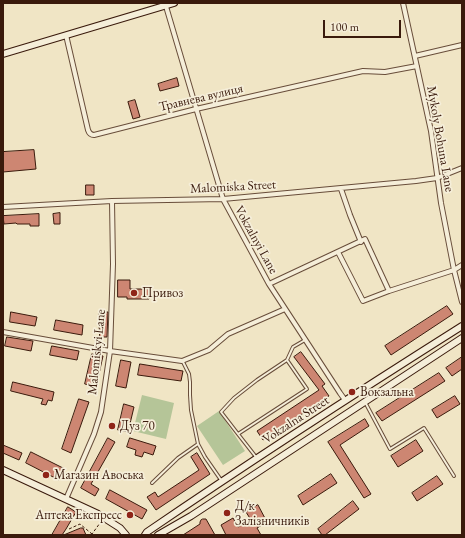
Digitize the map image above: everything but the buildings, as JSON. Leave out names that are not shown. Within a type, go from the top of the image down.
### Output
[{"type":"street","points":[[3,54],[165,4],[174,3]]},
{"type":"street","name":"Mykoly Bohuna Lane","points":[[403,3],[431,131],[437,178],[454,270],[462,302]]},
{"type":"street","name":"Vokzalnyi Lane","points":[[165,4],[223,199],[269,284],[345,400]]},
{"type":"street","name":"Травнева вулиця","points":[[66,35],[87,128],[90,134],[94,135],[196,109],[364,71],[385,72],[417,66]]},
{"type":"street","points":[[415,56],[462,45]]},
{"type":"street","name":"Malomiska Street","points":[[3,207],[112,201],[223,199],[341,189],[437,178],[462,168]]},
{"type":"street","points":[[341,189],[350,215],[389,291]]},
{"type":"street","name":"Malomiskyi Lane","points":[[66,499],[94,434],[101,412],[110,352],[114,264],[112,201]]},
{"type":"street","points":[[269,284],[363,240]]},
{"type":"street","points":[[338,252],[363,301],[454,270],[462,265]]},
{"type":"street","points":[[3,332],[110,352],[182,361],[209,350],[228,334],[285,309]]},
{"type":"street","name":"Vokzalna Street","points":[[145,535],[147,532],[222,481],[345,400],[462,326]]},
{"type":"street","name":"Vokzalna Street","points":[[158,535],[191,516],[462,338]]},
{"type":"street","points":[[3,470],[104,517],[120,528],[126,535]]},
{"type":"lane","points":[[257,458],[221,412],[234,398],[257,380],[288,360],[293,347],[305,340]]},
{"type":"lane","points":[[238,434],[307,389],[288,360]]},
{"type":"lane","points":[[182,361],[189,374],[190,402],[198,444],[205,457],[222,481]]},
{"type":"lane","points":[[365,401],[390,450],[424,428],[454,476]]},
{"type":"lane","points":[[152,483],[178,458],[198,444]]},
{"type":"path","points":[[69,529],[80,524],[93,535],[104,517]]},
{"type":"green space","points":[[142,395],[174,403],[166,439],[133,431]]},
{"type":"green space","points":[[219,411],[245,451],[223,465],[197,426]]},
{"type":"place","name":"Привоз","points":[[134,293]]},
{"type":"place","name":"Вокзальна","points":[[352,392]]},
{"type":"place","name":"Дуз 70","points":[[112,426]]},
{"type":"place","name":"Магазин Авоська","points":[[46,475]]},
{"type":"place","name":"Д/к Залізничників","points":[[227,513]]},
{"type":"place","name":"Аптека Експресс","points":[[130,515]]}]
